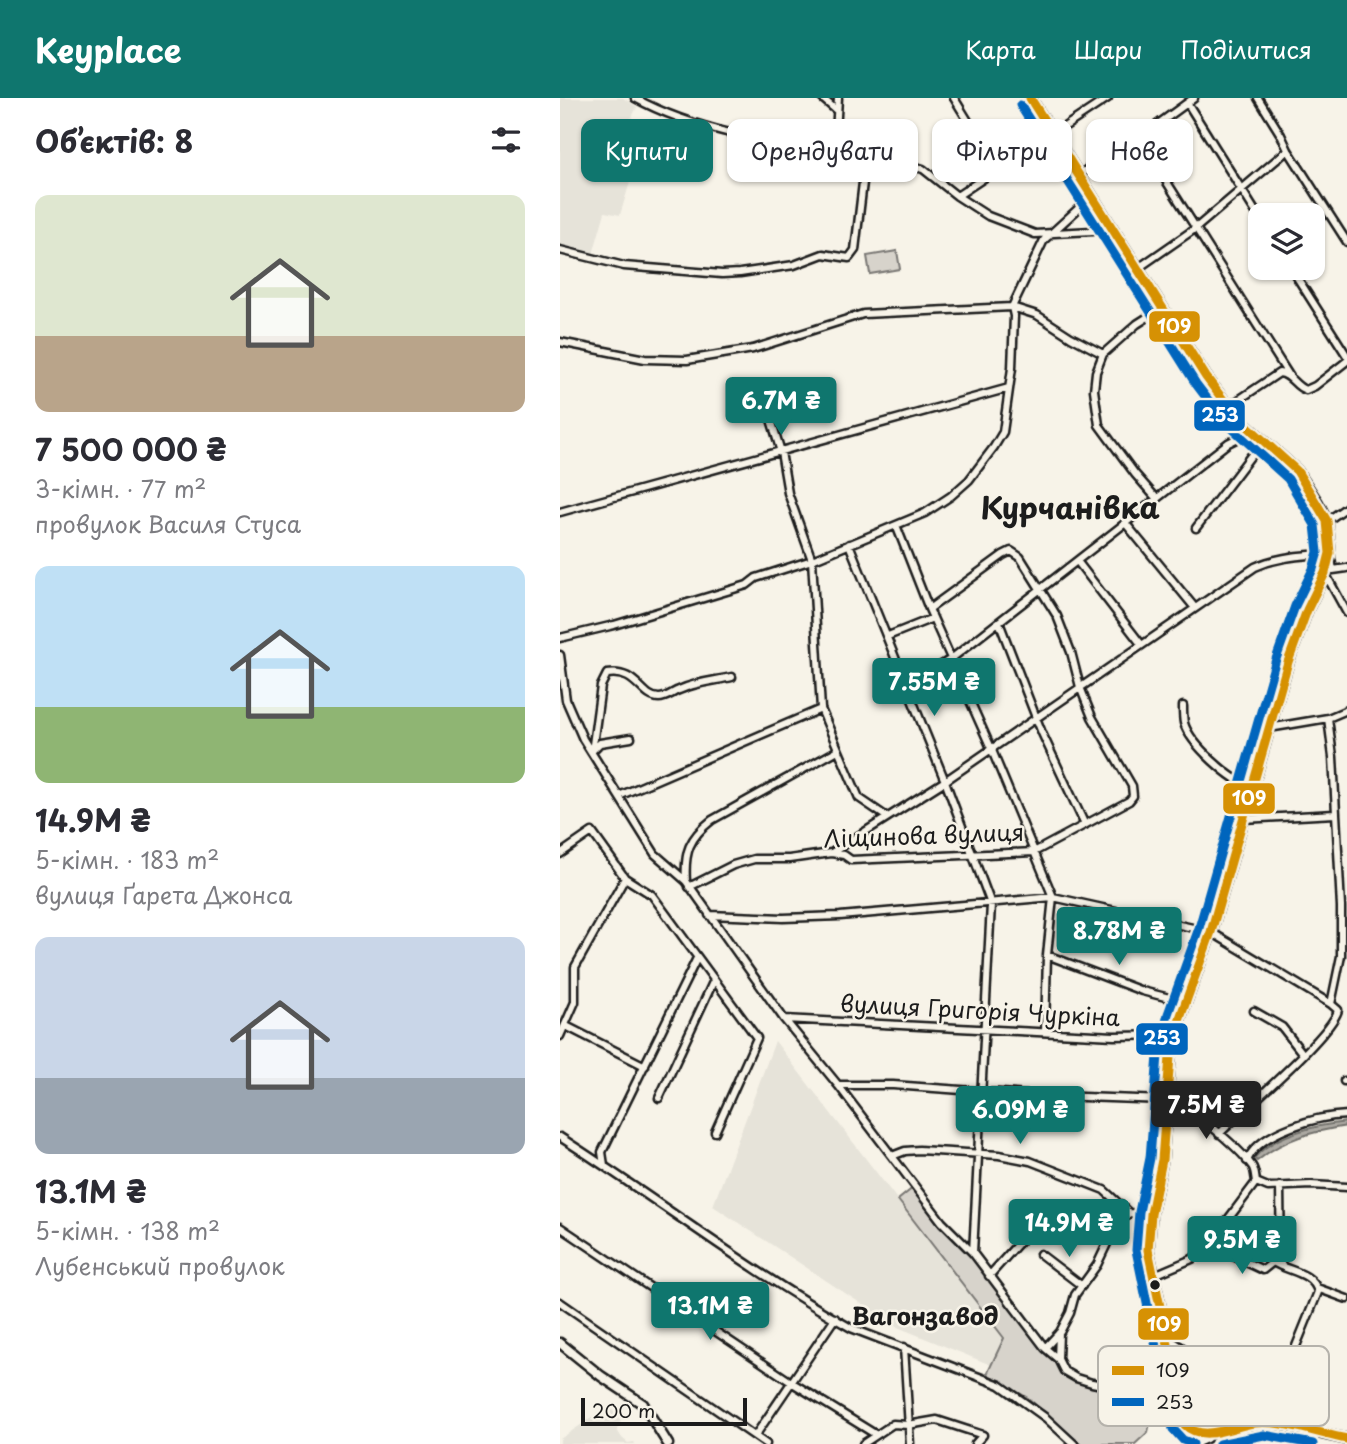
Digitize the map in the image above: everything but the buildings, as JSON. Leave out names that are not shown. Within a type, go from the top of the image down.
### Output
[{"type":"main road","points":[[1030,98],[1042,119]]},
{"type":"main road","points":[[1072,166],[1228,407],[1297,471],[1327,521],[1330,553],[1329,571],[1296,635],[1211,932],[1174,1035],[1162,1160],[1148,1250],[1168,1346]]},
{"type":"main road","points":[[1185,1426],[1207,1441],[1242,1426]]},
{"type":"main road","points":[[1286,1426],[1344,1440]]},
{"type":"street","points":[[635,98],[659,110],[727,131]]},
{"type":"street","points":[[822,98],[836,110]]},
{"type":"street","points":[[836,119],[838,98]]},
{"type":"street","points":[[954,98],[995,165],[990,174],[957,196]]},
{"type":"street","points":[[1072,122],[1108,98]]},
{"type":"street","points":[[1166,119],[1194,98]]},
{"type":"street","points":[[1258,98],[1347,242]]},
{"type":"street","points":[[1188,104],[1250,203]]},
{"type":"street","points":[[1137,269],[1196,228],[1288,150]]},
{"type":"street","points":[[918,168],[988,216],[1035,234],[1112,230]]},
{"type":"street","points":[[1078,175],[1086,170]]},
{"type":"street","points":[[560,250],[624,266],[722,274],[740,274],[794,265],[823,254],[849,258],[855,250],[863,182]]},
{"type":"street","points":[[1167,182],[1290,377],[1301,388],[1310,388],[1347,359],[1298,280]]},
{"type":"street","points":[[560,638],[688,604],[747,585],[756,578],[812,561],[925,513],[951,496],[969,480],[1003,432],[1012,368],[1012,307],[1044,240],[1091,197]]},
{"type":"street","points":[[560,342],[645,359],[687,360],[753,349],[863,314],[1012,307],[1037,315],[1103,354]]},
{"type":"street","points":[[1157,499],[1099,425],[1094,390],[1096,372],[1103,354],[1138,324],[1162,308]]},
{"type":"street","points":[[1228,407],[1274,375],[1283,373],[1290,377]]},
{"type":"street","points":[[560,512],[1009,388]]},
{"type":"street","points":[[769,413],[788,493],[812,561],[821,709],[859,798],[887,817]]},
{"type":"street","points":[[907,687],[951,659],[1228,443],[1242,436],[1260,439],[1196,528]]},
{"type":"street","points":[[1327,521],[1347,507]]},
{"type":"street","points":[[1126,524],[1195,608]]},
{"type":"street","points":[[896,525],[929,609],[1053,897],[1047,955],[1045,1032]]},
{"type":"street","points":[[849,544],[945,781],[990,904],[972,1253]]},
{"type":"street","name":"Ліщинова вулиця","points":[[687,884],[754,859],[804,858],[831,853],[844,855],[851,860],[1034,852],[1129,801],[1133,796],[1132,786],[1091,717],[1057,616],[1020,557],[1011,551],[1003,555],[929,609]]},
{"type":"street","points":[[831,853],[945,781],[1255,567],[1292,555],[1330,553]]},
{"type":"street","points":[[1077,561],[1141,644]]},
{"type":"street","points":[[1347,568],[1329,571],[1347,613]]},
{"type":"street","points":[[888,636],[933,618]]},
{"type":"street","points":[[999,622],[1042,733],[1084,825]]},
{"type":"street","points":[[560,654],[566,700],[583,739],[655,853],[687,884],[784,1019],[942,1222],[972,1253],[1045,1348],[1058,1359],[1064,1371],[1098,1384]]},
{"type":"street","points":[[592,752],[601,686],[607,674],[627,676],[655,698],[662,698],[698,683],[732,677]]},
{"type":"street","points":[[1183,706],[1184,722],[1198,745],[1244,785],[1252,787]]},
{"type":"street","points":[[620,796],[821,709]]},
{"type":"street","points":[[1269,728],[1328,718],[1347,709]]},
{"type":"street","points":[[1328,718],[1333,757],[1341,956],[1331,1004]]},
{"type":"street","points":[[592,752],[600,743],[631,738]]},
{"type":"street","points":[[687,884],[687,858],[696,833],[712,820],[838,750]]},
{"type":"street","points":[[1243,819],[1335,814]]},
{"type":"street","points":[[560,854],[592,832],[625,878],[652,895],[757,1038],[715,1132]]},
{"type":"street","points":[[560,1036],[575,1002],[575,967],[625,878]]},
{"type":"street","points":[[709,915],[806,917],[990,904],[1044,896],[1211,932],[1341,1009],[1303,1054],[1219,1134]]},
{"type":"street","points":[[1047,955],[1143,991],[1185,1002]]},
{"type":"street","points":[[604,1166],[603,1152],[697,958]]},
{"type":"street","points":[[659,1098],[714,980]]},
{"type":"street","points":[[1254,1011],[1282,1027],[1303,1054]]},
{"type":"street","name":"вулиця Григорія Чуркіна","points":[[784,1019],[1114,1036],[1174,1035]]},
{"type":"street","points":[[566,1026],[645,1066]]},
{"type":"street","points":[[838,1085],[893,1085],[1040,1095],[1166,1097],[1219,1134],[1254,1168],[1256,1181],[1205,1250]]},
{"type":"street","points":[[1247,1161],[1257,1148],[1289,1128],[1325,1117],[1347,1115]]},
{"type":"street","points":[[560,1138],[740,1259],[851,1328],[1000,1385],[1046,1418],[1074,1444]]},
{"type":"street","points":[[892,1156],[919,1150],[999,1155],[1030,1161],[1104,1190],[1129,1213],[1152,1214]]},
{"type":"street","points":[[1256,1181],[1268,1187],[1347,1187]]},
{"type":"street","points":[[1280,1186],[1281,1266]]},
{"type":"street","points":[[1045,1348],[1059,1333],[1070,1313],[1075,1296],[1097,1265],[1114,1229],[1129,1213]]},
{"type":"street","points":[[560,1227],[791,1382],[875,1434]]},
{"type":"street","points":[[989,1276],[1024,1237]]},
{"type":"street","points":[[1152,1276],[1214,1247],[1263,1270],[1273,1262],[1311,1278],[1316,1283],[1318,1292],[1297,1346]]},
{"type":"street","points":[[1040,1254],[1082,1286]]},
{"type":"street","points":[[1317,1288],[1347,1299]]},
{"type":"street","points":[[560,1302],[766,1444]]},
{"type":"street","points":[[755,1436],[835,1318]]},
{"type":"street","points":[[1058,1359],[1059,1333]]},
{"type":"street","points":[[1166,1337],[1180,1346]]},
{"type":"street","points":[[560,1343],[601,1376],[643,1404],[668,1444]]},
{"type":"street","points":[[904,1348],[910,1444]]},
{"type":"street","points":[[863,1444],[893,1424],[908,1425],[937,1420],[983,1435],[975,1444]]},
{"type":"street","points":[[1192,1444],[1207,1441]]},
{"type":"shaded area","points":[[560,98],[623,98],[637,107],[631,119],[581,119],[581,182],[630,182],[620,215],[605,212],[593,254],[560,247]]},
{"type":"shaded area","points":[[897,251],[900,269],[870,274],[867,256]]},
{"type":"shaded area","points":[[775,1041],[1004,1338],[991,1365],[895,1326],[713,1206]]},
{"type":"shaded area","points":[[1347,1122],[1347,1126],[1311,1133],[1288,1142],[1257,1161],[1254,1158],[1284,1137],[1309,1128]]},
{"type":"shaded area","points":[[914,1187],[1057,1361],[1063,1373],[1098,1389],[1098,1426],[1149,1426],[1148,1432],[1135,1444],[1081,1444],[1028,1398],[987,1374],[1004,1338],[898,1200]]},
{"type":"shaded area","points":[[609,1406],[621,1421],[617,1430],[622,1438],[635,1444],[560,1444],[560,1439]]},
{"type":"transit line","name":"109","points":[[1030,98],[1206,377],[1233,413],[1297,471],[1327,521],[1330,553],[1325,573],[1307,610],[1288,662],[1211,932],[1180,1018],[1170,1057],[1162,1160],[1151,1214],[1148,1250],[1168,1346]]},
{"type":"transit line","name":"253","points":[[1020,105],[1196,384],[1224,421],[1288,479],[1315,525],[1318,552],[1276,659],[1199,928],[1168,1014],[1158,1055],[1150,1158],[1139,1212],[1136,1250],[1156,1346]]},
{"type":"transit line","name":"253","points":[[1172,1426],[1183,1440],[1193,1444]]},
{"type":"transit line","name":"109","points":[[1187,1426],[1201,1433],[1242,1426]]},
{"type":"transit line","name":"109","points":[[1291,1426],[1347,1439]]},
{"type":"transit line","name":"253","points":[[1219,1444],[1264,1435],[1313,1444]]},
{"type":"district","name":"Курчанівка","points":[[1070,509]]},
{"type":"district","name":"Вагонзавод","points":[[925,1317]]}]
